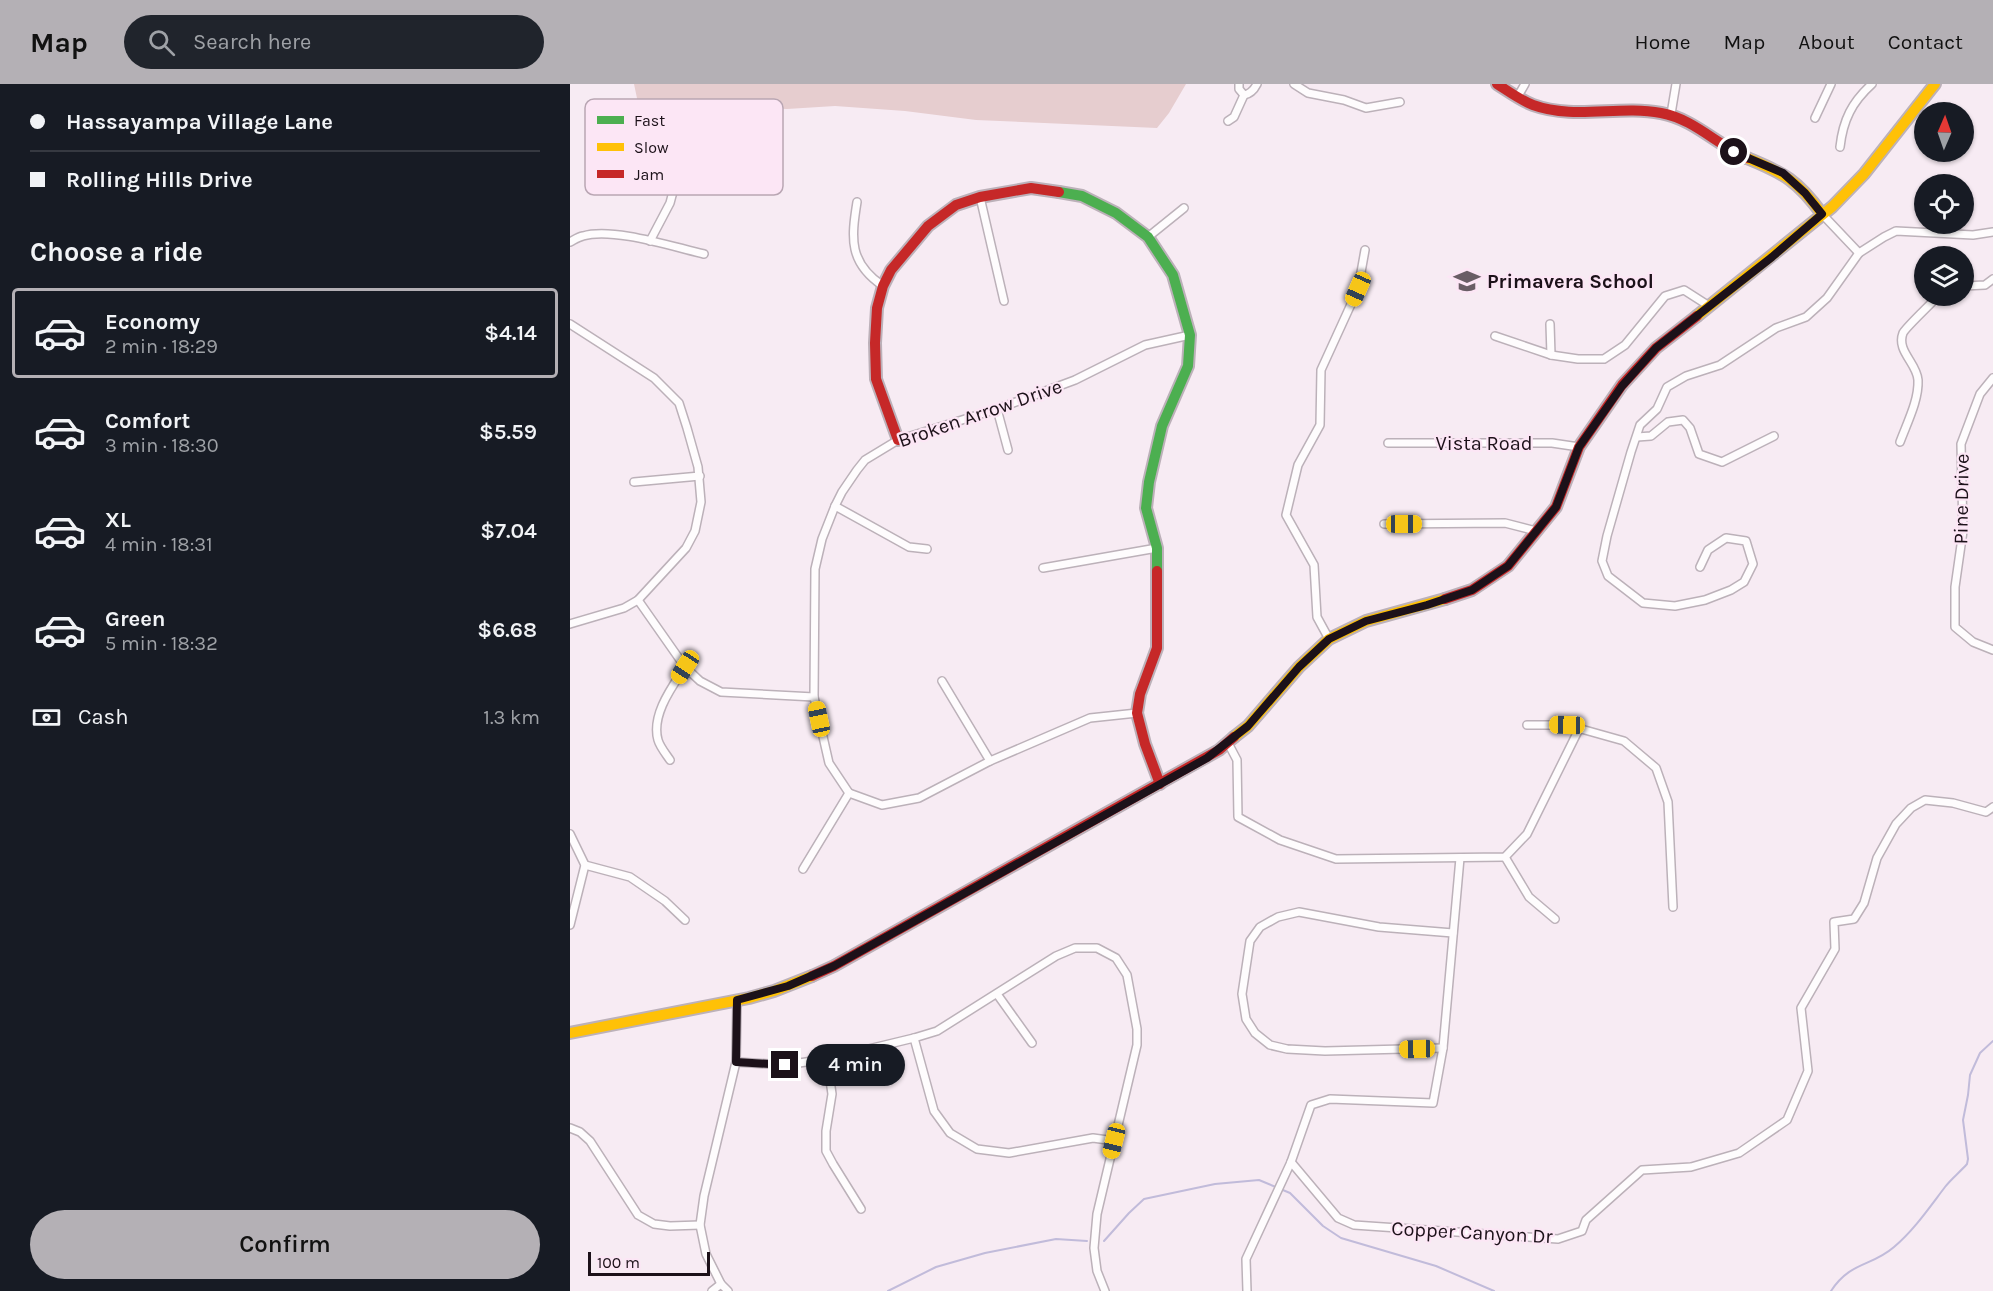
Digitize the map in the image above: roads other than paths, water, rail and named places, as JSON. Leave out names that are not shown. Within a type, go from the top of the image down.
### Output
[{"type":"street","points":[[1239,84],[1239,89],[1244,95]]},
{"type":"street","points":[[1228,121],[1234,117],[1244,95],[1254,89],[1257,84]]},
{"type":"street","points":[[1294,84],[1308,93],[1344,100],[1366,108],[1400,102]]},
{"type":"street","points":[[1497,84],[1533,105],[1564,111],[1647,111],[1671,114],[1698,127],[1734,152],[1783,173],[1805,193],[1858,253]]},
{"type":"street","points":[[1518,96],[1525,84]]},
{"type":"street","points":[[1671,114],[1676,84]]},
{"type":"street","points":[[1815,118],[1831,84]]},
{"type":"street","points":[[1840,147],[1842,126],[1858,98],[1872,84]]},
{"type":"street","points":[[570,1033],[622,1020],[737,1000],[782,988],[834,966],[1207,758],[1248,726],[1299,667],[1329,639],[1366,621],[1472,590],[1508,566],[1556,507],[1579,447],[1622,386],[1649,356],[1832,207],[1864,174],[1935,84]]},
{"type":"street","points":[[898,440],[876,379],[877,308],[883,286],[891,270],[928,226],[956,205],[980,196],[1031,188],[1082,196],[1116,213],[1148,237],[1173,274],[1190,335],[1188,366],[1162,426],[1149,482],[1146,508],[1157,548],[1156,648],[1140,694],[1137,713],[1144,744],[1160,784]]},
{"type":"street","points":[[650,241],[672,195]]},
{"type":"street","points":[[980,196],[1004,301]]},
{"type":"street","points":[[857,202],[853,235],[857,256],[863,270],[883,286]]},
{"type":"street","points":[[1148,237],[1184,208]]},
{"type":"street","points":[[1700,567],[1708,550],[1726,538],[1746,542],[1753,564],[1744,582],[1731,590],[1705,600],[1675,606],[1643,603],[1608,576],[1602,561],[1607,536],[1640,426],[1657,408],[1667,387],[1686,376],[1720,365],[1776,328],[1806,317],[1827,298],[1858,253],[1896,231],[1972,235],[1993,232]]},
{"type":"street","points":[[570,242],[583,236],[610,234],[704,254]]},
{"type":"street","points":[[1329,639],[1317,616],[1314,565],[1287,515],[1299,465],[1320,425],[1321,370],[1358,289],[1365,250]]},
{"type":"street","points":[[1974,286],[1985,285],[1993,279]]},
{"type":"street","points":[[1495,336],[1551,355],[1578,359],[1604,359],[1624,345],[1665,296],[1684,290],[1709,306]]},
{"type":"street","points":[[1900,442],[1917,395],[1918,378],[1902,346],[1904,332],[1930,306]]},
{"type":"street","points":[[570,324],[654,378],[670,392],[678,403],[687,428],[700,476],[701,502],[695,531],[686,548],[638,600],[624,608],[570,624]]},
{"type":"street","points":[[1550,324],[1551,355]]},
{"type":"street","name":"Broken Arrow Drive","points":[[849,792],[829,763],[814,697],[815,569],[822,539],[835,506],[865,460],[898,440],[997,410],[1075,380],[1145,345],[1190,335]]},
{"type":"street","name":"Pine Drive","points":[[1993,378],[1980,394],[1961,444],[1963,531],[1955,587],[1955,627],[1973,642],[1993,650]]},
{"type":"street","points":[[997,410],[1008,450]]},
{"type":"street","points":[[1638,437],[1651,436],[1668,422],[1683,420],[1690,428],[1699,454],[1722,462],[1774,436]]},
{"type":"street","name":"Vista Road","points":[[1388,443],[1552,443],[1579,447]]},
{"type":"street","points":[[634,482],[700,476]]},
{"type":"street","points":[[835,506],[909,547],[927,549]]},
{"type":"street","points":[[1384,524],[1504,523],[1536,531]]},
{"type":"street","points":[[1043,568],[1157,548]]},
{"type":"street","points":[[638,600],[685,667],[699,681],[721,692],[814,697]]},
{"type":"street","points":[[670,760],[658,740],[658,719],[669,692],[685,667]]},
{"type":"street","points":[[942,681],[990,761]]},
{"type":"street","points":[[803,869],[849,792],[882,805],[920,798],[990,761],[1090,718],[1137,713]]},
{"type":"street","points":[[1527,724],[1567,725],[1624,741],[1656,768],[1668,802],[1673,907]]},
{"type":"street","points":[[1228,743],[1237,760],[1238,818],[1280,840],[1336,859],[1460,858],[1505,856],[1527,834],[1579,729]]},
{"type":"street","name":"Copper Canyon Dr","points":[[1291,1162],[1338,1218],[1354,1225],[1558,1239],[1582,1231],[1586,1220],[1642,1170],[1691,1167],[1739,1153],[1787,1120],[1808,1071],[1801,1008],[1835,949],[1834,922],[1854,919],[1864,903],[1877,858],[1896,824],[1911,808],[1925,800],[1953,803],[1986,812],[1993,807]]},
{"type":"street","points":[[570,834],[585,866],[570,925]]},
{"type":"street","points":[[1505,856],[1529,897],[1555,919]]},
{"type":"street","points":[[1247,1291],[1246,1259],[1291,1162],[1311,1105],[1329,1099],[1433,1103],[1443,1048],[1460,858]]},
{"type":"street","points":[[585,866],[630,877],[665,901],[685,920]]},
{"type":"street","points":[[1443,1048],[1325,1051],[1287,1049],[1270,1045],[1255,1033],[1246,1019],[1242,994],[1250,941],[1260,927],[1278,917],[1299,912],[1379,927],[1453,933]]},
{"type":"street","points":[[736,1062],[785,1065],[827,1059],[914,1038],[937,1031],[1056,956],[1075,948],[1097,948],[1116,958],[1127,975],[1137,1029],[1137,1046],[1096,1214],[1094,1248],[1097,1271],[1105,1291]]},
{"type":"street","points":[[997,994],[1032,1043]]},
{"type":"street","points":[[728,1291],[721,1284],[706,1254],[700,1225],[704,1196],[736,1062],[737,1000]]},
{"type":"street","points":[[914,1038],[934,1110],[950,1133],[977,1149],[1009,1153],[1093,1138],[1114,1141]]},
{"type":"street","points":[[827,1059],[832,1094],[826,1131],[826,1151],[861,1209]]},
{"type":"street","points":[[570,1128],[580,1132],[590,1141],[638,1215],[654,1224],[700,1225]]},
{"type":"street","points":[[712,1291],[721,1284]]},
{"type":"waterway","points":[[1831,1291],[1846,1274],[1894,1247],[1921,1218],[1947,1184],[1967,1164],[1963,1120],[1970,1075],[1980,1053],[1993,1041]]},
{"type":"waterway","points":[[1104,1241],[1144,1199],[1215,1184],[1259,1180],[1290,1193],[1323,1226],[1341,1238],[1436,1266],[1494,1291]]},
{"type":"waterway","points":[[888,1291],[936,1267],[985,1253],[1056,1239],[1087,1241]]},
{"type":"place","name":"Primavera School","points":[[1467,281]]}]
